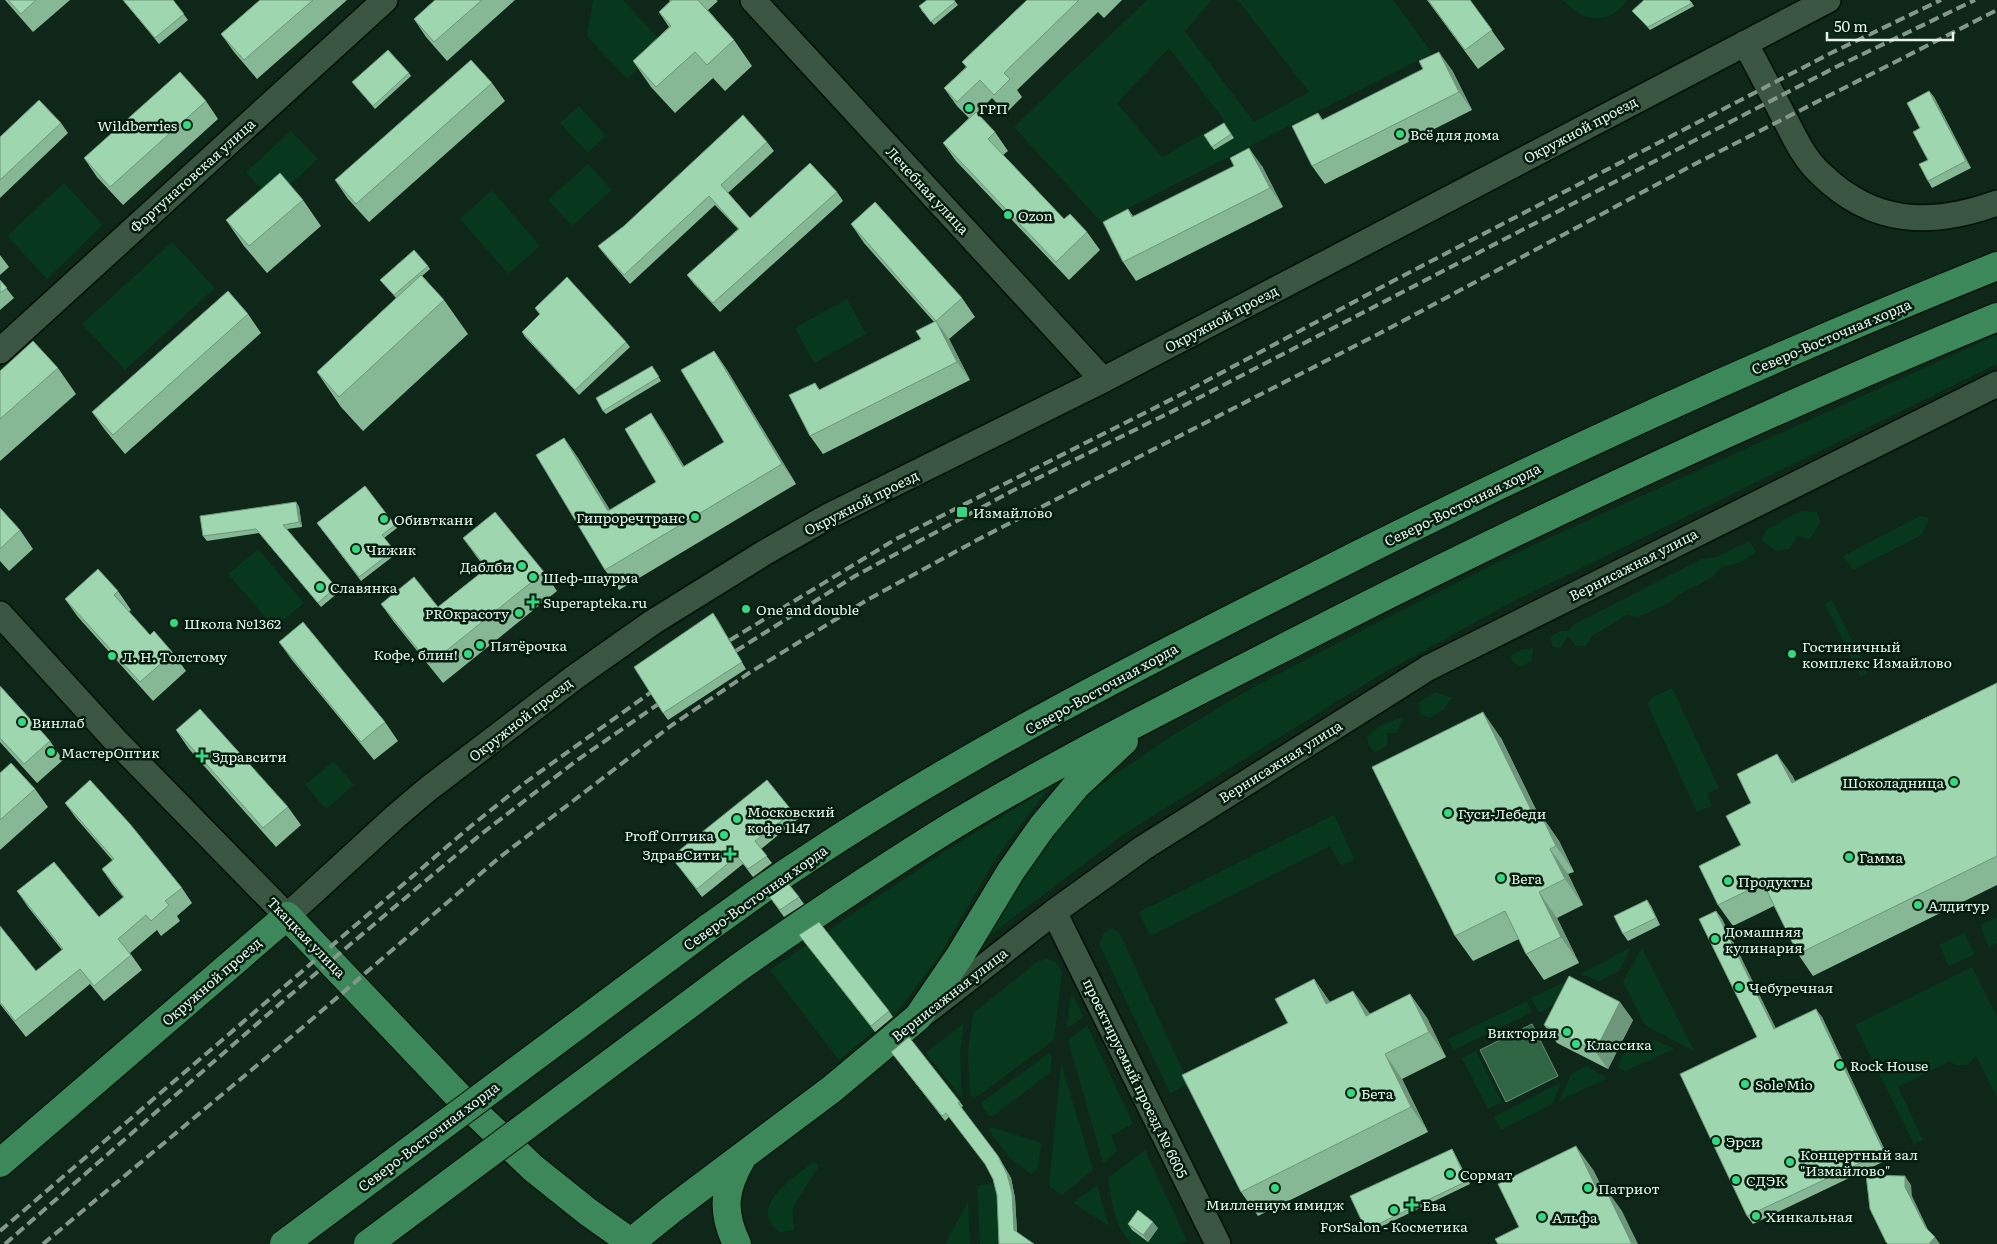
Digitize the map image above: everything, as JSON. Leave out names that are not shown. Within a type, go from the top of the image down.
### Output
[{"type":"main road","name":"Северо-Восточная хорда","points":[[284,1244],[708,928],[797,865],[923,787],[1039,721],[1193,638],[1477,496],[1821,339],[1994,267]]},
{"type":"main road","points":[[368,1244],[738,968],[827,906],[952,826],[1065,761],[1498,539],[1684,454],[1997,317]]},
{"type":"main road","points":[[918,1017],[959,957],[1011,871],[1042,827],[1076,786],[1110,753],[1166,708]]},
{"type":"main road","name":"Окружной проезд","points":[[0,1164],[287,916]]},
{"type":"main road","name":"Ткацкая улица","points":[[287,916],[463,1101],[533,1168],[631,1244]]},
{"type":"main road","name":"Вернисажная улица","points":[[631,1244],[832,1089],[918,1017]]},
{"type":"main road","points":[[737,1244],[726,1214],[727,1195],[732,1176],[744,1156]]},
{"type":"street","name":"Фортунатовская улица","points":[[0,351],[385,0]]},
{"type":"street","name":"Лечебная улица","points":[[753,0],[1103,380]]},
{"type":"street","name":"Окружной проезд","points":[[287,916],[428,789],[574,677],[652,622],[755,558],[827,517],[1103,380],[1828,0]]},
{"type":"street","points":[[1745,42],[1805,155],[1820,174],[1862,206],[1883,213],[1909,218],[1943,216],[1977,210],[1997,203]]},
{"type":"street","name":"Вернисажная улица","points":[[918,1017],[1054,912],[1143,848],[1428,668],[1997,384]]},
{"type":"street","name":"Ткацкая улица","points":[[0,614],[115,740],[287,916]]},
{"type":"street","name":"проектируемый проезд № 6605","points":[[1054,912],[1218,1244]]},
{"type":"shaded area","points":[[593,0],[623,0],[664,44],[627,79],[587,36]]},
{"type":"shaded area","points":[[1147,0],[1212,0],[1185,31],[1254,122],[1309,92],[1238,0],[1393,0],[1432,53],[1101,222],[1014,127]],"holes":[[[1169,48],[1225,121],[1162,157],[1117,103]]]},
{"type":"shaded area","points":[[1563,0],[1627,0],[1613,14],[1592,18],[1579,14]]},
{"type":"shaded area","points":[[579,106],[606,136],[588,153],[560,123]]},
{"type":"shaded area","points":[[291,131],[318,159],[272,201],[246,172]]},
{"type":"shaded area","points":[[588,164],[612,190],[572,226],[548,200]]},
{"type":"shaded area","points":[[64,183],[103,225],[47,279],[7,236]]},
{"type":"shaded area","points":[[492,190],[540,246],[508,274],[460,219]]},
{"type":"shaded area","points":[[172,242],[215,288],[125,370],[82,324]]},
{"type":"shaded area","points":[[847,299],[866,334],[814,363],[795,328]]},
{"type":"shaded area","points":[[1997,335],[1997,364],[1510,603],[1378,676],[1124,834],[989,936],[1023,877],[1071,813],[1096,788],[1167,739],[1248,690],[1531,546]]},
{"type":"shaded area","points":[[1800,511],[1817,512],[1820,523],[1810,539],[1797,536],[1789,549],[1776,551],[1762,541],[1766,530]]},
{"type":"shaded area","points":[[1920,516],[1929,518],[1922,535],[1853,570],[1843,556]]},
{"type":"shaded area","points":[[1749,541],[1756,552],[1743,561],[1720,568],[1713,577],[1678,595],[1669,603],[1638,617],[1626,615],[1592,636],[1586,646],[1576,646],[1568,636],[1561,648],[1553,647],[1550,637],[1560,631],[1568,631],[1573,625],[1702,559],[1717,557]]},
{"type":"shaded area","points":[[258,549],[304,603],[274,627],[228,574]]},
{"type":"shaded area","points":[[1832,600],[1868,673],[1861,677],[1825,604]]},
{"type":"shaded area","points":[[1534,648],[1531,661],[1521,667],[1512,661],[1511,655],[1523,649]]},
{"type":"shaded area","points":[[1672,688],[1719,788],[1707,794],[1712,806],[1697,812],[1649,708],[1648,702],[1653,697]]},
{"type":"shaded area","points":[[1436,692],[1452,698],[1444,709],[1430,718],[1420,714],[1419,702]]},
{"type":"shaded area","points":[[1402,718],[1397,733],[1387,733],[1387,746],[1375,752],[1369,746],[1367,736],[1383,724]]},
{"type":"shaded area","points":[[334,761],[354,785],[326,809],[305,785]]},
{"type":"shaded area","points":[[1050,787],[994,861],[940,955],[897,1012],[839,1060],[770,970],[947,850]]},
{"type":"shaded area","points":[[1334,815],[1353,856],[1353,860],[1343,865],[1339,863],[1330,846],[1150,936],[1139,912]]},
{"type":"shaded area","points":[[1997,917],[1997,943],[1989,947],[1980,925]]},
{"type":"shaded area","points":[[1112,928],[1120,934],[1189,1084],[1170,1093],[1100,946],[1103,935]]},
{"type":"shaded area","points":[[1964,933],[1975,954],[1949,966],[1939,945]]},
{"type":"shaded area","points":[[1631,947],[1619,971],[1599,981],[1581,974]]},
{"type":"shaded area","points":[[1642,948],[1695,1052],[1645,1025],[1623,981]]},
{"type":"shaded area","points":[[1046,959],[1056,961],[1062,972],[1054,1040],[978,1096],[973,1097],[970,1095],[968,1051],[973,1013],[1037,962]]},
{"type":"shaded area","points":[[1972,967],[1997,1017],[1997,1098],[1976,1056],[1967,1065],[1955,1065],[1950,1061],[1898,1087],[1923,1140],[1914,1144],[1855,1025]]},
{"type":"shaded area","points":[[1562,983],[1576,992],[1539,1013],[1531,998]]},
{"type":"shaded area","points":[[1074,996],[1083,1017],[1071,1026],[1067,1026],[1071,997]]},
{"type":"shaded area","points":[[1527,1001],[1532,1012],[1454,1050],[1448,1039]]},
{"type":"shaded area","points":[[964,1023],[960,1052],[962,1098],[926,1053]]},
{"type":"shaded area","points":[[1532,1024],[1558,1076],[1506,1102],[1480,1050]]},
{"type":"shaded area","points":[[1087,1025],[1133,1124],[1111,1135],[1117,1151],[1103,1163],[1068,1040]]},
{"type":"shaded area","points":[[1653,1039],[1674,1049],[1626,1071],[1618,1067],[1624,1053]]},
{"type":"shaded area","points":[[1476,1051],[1502,1102],[1488,1109],[1462,1058]]},
{"type":"shaded area","points":[[1049,1053],[1052,1056],[1050,1073],[993,1116],[989,1116],[982,1106],[982,1102]]},
{"type":"shaded area","points":[[1061,1066],[1093,1170],[1062,1195],[1049,1186]]},
{"type":"shaded area","points":[[1587,1066],[1607,1078],[1559,1101],[1571,1074]]},
{"type":"shaded area","points":[[1561,1082],[1552,1104],[1501,1130],[1494,1117]]},
{"type":"shaded area","points":[[992,1127],[1041,1143],[1038,1169],[1031,1174],[1012,1160],[988,1130]]},
{"type":"shaded area","points":[[1145,1150],[1187,1241],[1179,1244],[1132,1244],[1121,1230],[1115,1214],[1108,1178]]},
{"type":"shaded area","points":[[814,1162],[819,1165],[793,1210],[794,1230],[780,1232],[770,1223],[768,1213],[770,1203],[786,1184]]},
{"type":"shaded area","points":[[996,1184],[1002,1239],[996,1244],[980,1244],[977,1187],[980,1185]]},
{"type":"shaded area","points":[[1097,1185],[1109,1226],[1073,1203]]},
{"type":"shaded area","points":[[968,1202],[970,1244],[945,1244]]},
{"type":"building","points":[[8,0],[36,0],[21,14]]},
{"type":"building","points":[[123,0],[173,0],[184,14],[155,38]]},
{"type":"building","points":[[260,0],[313,0],[244,60],[221,34]]},
{"type":"building","points":[[435,0],[482,0],[434,42],[414,19]]},
{"type":"building","points":[[672,0],[698,0],[734,40],[707,65],[695,52],[656,87],[633,61],[671,26],[659,12]]},
{"type":"building","points":[[927,0],[954,0],[955,2],[931,22],[919,6]]},
{"type":"building","points":[[1027,0],[1079,0],[1004,73],[1010,79],[994,95],[980,80],[957,102],[944,88],[967,67],[962,62]]},
{"type":"building","points":[[1428,0],[1470,0],[1492,30],[1465,50]]},
{"type":"building","points":[[1644,0],[1689,0],[1692,3],[1648,27],[1632,11]]},
{"type":"building","points":[[388,50],[409,73],[373,106],[352,82]]},
{"type":"building","points":[[1439,52],[1459,92],[1312,166],[1292,126],[1318,113],[1322,120],[1423,69],[1419,61]]},
{"type":"building","points":[[471,60],[492,83],[356,204],[335,180]]},
{"type":"building","points":[[180,72],[206,101],[110,187],[84,158]]},
{"type":"building","points":[[1929,91],[1966,161],[1928,181],[1919,164],[1928,160],[1913,132],[1920,128],[1907,103]]},
{"type":"building","points":[[39,100],[61,123],[0,180],[0,137]]},
{"type":"building","points":[[976,112],[995,132],[988,139],[1064,219],[1070,214],[1087,232],[1056,262],[943,143]]},
{"type":"building","points":[[743,115],[767,142],[721,185],[750,218],[810,163],[837,192],[713,303],[687,275],[739,229],[709,196],[624,275],[598,246],[624,226]]},
{"type":"building","points":[[1224,123],[1231,134],[1212,147],[1204,135]]},
{"type":"building","points":[[1249,148],[1270,188],[1123,262],[1103,222],[1128,209],[1132,217],[1234,166],[1230,158]]},
{"type":"building","points":[[280,173],[303,200],[249,246],[226,220]]},
{"type":"building","points":[[875,202],[962,298],[936,321],[851,224]]},
{"type":"building","points":[[414,250],[428,266],[394,295],[380,280]]},
{"type":"building","points":[[421,275],[444,300],[339,397],[317,372]]},
{"type":"building","points":[[567,277],[626,342],[575,390],[522,332],[540,314],[535,308]]},
{"type":"building","points":[[0,280],[7,288],[0,293]]},
{"type":"building","points":[[228,291],[248,314],[113,435],[92,412]]},
{"type":"building","points":[[936,321],[957,362],[810,436],[789,395],[815,383],[819,390],[921,339],[916,331]]},
{"type":"building","points":[[33,341],[58,368],[0,419],[0,371]]},
{"type":"building","points":[[714,351],[782,464],[605,570],[536,455],[564,438],[608,511],[656,482],[625,429],[651,413],[683,467],[724,442],[681,370]]},
{"type":"building","points":[[652,366],[659,377],[603,411],[596,398]]},
{"type":"building","points":[[365,486],[395,525],[382,535],[394,550],[359,577],[317,523]]},
{"type":"building","points":[[296,502],[299,522],[283,525],[336,587],[318,603],[256,529],[203,536],[200,516]]},
{"type":"building","points":[[0,508],[20,530],[0,549]]},
{"type":"building","points":[[495,512],[544,572],[430,664],[381,604],[414,577],[438,607],[487,568],[463,538]]},
{"type":"building","points":[[98,569],[118,591],[114,595],[150,635],[154,631],[173,653],[140,682],[65,599]]},
{"type":"building","points":[[713,613],[742,662],[663,713],[634,667]]},
{"type":"building","points":[[303,622],[385,722],[361,742],[279,642]]},
{"type":"building","points":[[1997,683],[1997,856],[1798,954],[1763,883],[1718,905],[1699,866],[1741,845],[1726,816],[1751,803],[1737,774],[1777,754],[1792,783]]},
{"type":"building","points":[[0,686],[50,741],[24,764],[0,738]]},
{"type":"building","points":[[200,709],[288,807],[263,828],[176,730]]},
{"type":"building","points":[[1483,712],[1535,818],[1541,815],[1556,846],[1550,849],[1565,879],[1539,892],[1561,937],[1526,954],[1505,911],[1455,936],[1372,767]]},
{"type":"building","points":[[11,763],[35,789],[0,820],[0,773]]},
{"type":"building","points":[[90,780],[130,824],[182,888],[165,901],[169,905],[151,921],[146,915],[118,939],[131,955],[94,986],[80,969],[15,1021],[0,1002],[0,926],[36,971],[63,949],[17,891],[54,862],[99,917],[124,897],[102,869],[114,859],[65,803]]},
{"type":"building","points":[[767,780],[793,812],[755,841],[767,856],[748,869],[737,856],[697,889],[671,857]]},
{"type":"building","points":[[787,882],[799,897],[780,910],[768,895]]},
{"type":"building","points":[[1647,900],[1656,918],[1623,934],[1614,916]]},
{"type":"building","points":[[1716,911],[1774,1029],[1816,1009],[1884,1152],[1747,1216],[1680,1074],[1757,1037],[1699,919]]},
{"type":"building","points":[[819,922],[889,1011],[871,1026],[799,935]]},
{"type":"building","points":[[1569,976],[1620,1002],[1595,1051],[1544,1025]]},
{"type":"building","points":[[1314,979],[1326,1004],[1353,991],[1366,1016],[1410,994],[1429,1032],[1385,1054],[1411,1107],[1241,1192],[1182,1075],[1288,1023],[1275,999]]},
{"type":"building","points":[[909,1037],[960,1102],[958,1103],[998,1156],[1007,1174],[1012,1193],[1014,1230],[1034,1244],[999,1244],[997,1195],[993,1179],[985,1164],[946,1113],[942,1116],[891,1052]]},
{"type":"building","points":[[1576,1146],[1597,1189],[1604,1186],[1632,1244],[1498,1244],[1495,1239],[1519,1227],[1498,1184]]},
{"type":"building","points":[[1452,1149],[1467,1181],[1366,1230],[1350,1196]]},
{"type":"building","points":[[1866,1175],[1905,1176],[1905,1187],[1926,1228],[1935,1237],[1929,1244],[1888,1244],[1886,1242],[1870,1209]]},
{"type":"building","points":[[1138,1210],[1153,1222],[1143,1235],[1128,1224]]},
{"type":"railway","points":[[717,648],[896,539],[1178,396],[1393,281],[1831,53],[1941,0]]},
{"type":"railway","points":[[723,659],[855,576],[1012,491],[1183,406],[1838,66],[1975,0]]},
{"type":"railway","points":[[43,1244],[303,1027],[500,857],[672,725],[749,673],[867,600],[977,540],[1388,329],[1693,165],[1997,10]]},
{"type":"railway","points":[[0,1231],[471,826],[526,782],[661,685]]},
{"type":"railway","points":[[5,1244],[282,1002],[480,835],[576,761],[670,696]]},
{"type":"place","name":"ГРП","points":[[969,108]]},
{"type":"place","name":"Wildberries","points":[[187,125]]},
{"type":"place","name":"Всё для дома","points":[[1400,134]]},
{"type":"place","name":"Ozon","points":[[1008,215]]},
{"type":"place","name":"Измайлово","points":[[962,512]]},
{"type":"place","name":"Гипроречтранс","points":[[695,517]]},
{"type":"place","name":"Обивткани","points":[[384,519]]},
{"type":"place","name":"Чижик","points":[[356,549]]},
{"type":"place","name":"Даблби","points":[[522,566]]},
{"type":"place","name":"Шеф-шаурма","points":[[533,577]]},
{"type":"place","name":"Славянка","points":[[320,587]]},
{"type":"place","name":"Superapteka.ru","points":[[533,602]]},
{"type":"place","name":"One and double","points":[[746,609]]},
{"type":"place","name":"PROкрасоту","points":[[519,613]]},
{"type":"place","name":"Школа №1362","points":[[174,623]]},
{"type":"place","name":"Пятёрочка","points":[[480,645]]},
{"type":"place","name":"Кофе, блин!","points":[[468,654]]},
{"type":"place","name":"Гостиничный комплекс Измайлово","points":[[1792,654]]},
{"type":"place","name":"Л. Н. Толстому","points":[[112,656]]},
{"type":"place","name":"Винлаб","points":[[22,722]]},
{"type":"place","name":"МастерОптик","points":[[51,752]]},
{"type":"place","name":"Здравсити","points":[[202,756]]},
{"type":"place","name":"Шоколадница","points":[[1954,782]]},
{"type":"place","name":"Гуси-Лебеди","points":[[1448,813]]},
{"type":"place","name":"Московский кофе 1147","points":[[737,819]]},
{"type":"place","name":"Proff Оптика","points":[[724,835]]},
{"type":"place","name":"ЗдравСити","points":[[730,854]]},
{"type":"place","name":"Гамма","points":[[1849,857]]},
{"type":"place","name":"Вега","points":[[1501,878]]},
{"type":"place","name":"Продукты","points":[[1728,881]]},
{"type":"place","name":"Алдитур","points":[[1918,905]]},
{"type":"place","name":"Домашняя кулинария","points":[[1715,939]]},
{"type":"place","name":"Чебуречная","points":[[1739,987]]},
{"type":"place","name":"Виктория","points":[[1567,1032]]},
{"type":"place","name":"Классика","points":[[1576,1044]]},
{"type":"place","name":"Rock House","points":[[1840,1065]]},
{"type":"place","name":"Sole Mio","points":[[1745,1084]]},
{"type":"place","name":"Бета","points":[[1351,1093]]},
{"type":"place","name":"Эрси","points":[[1716,1141]]},
{"type":"place","name":"Концертный зал \"Измайлово\"","points":[[1790,1162]]},
{"type":"place","name":"Сормат","points":[[1450,1174]]},
{"type":"place","name":"СДЭК","points":[[1736,1180]]},
{"type":"place","name":"Миллениум имидж","points":[[1275,1188]]},
{"type":"place","name":"Патриот","points":[[1588,1188]]},
{"type":"place","name":"Ева","points":[[1412,1205]]},
{"type":"place","name":"ForSalon - Косметика","points":[[1394,1210]]},
{"type":"place","name":"Хинкальная","points":[[1756,1216]]},
{"type":"place","name":"Альфа","points":[[1542,1217]]}]
